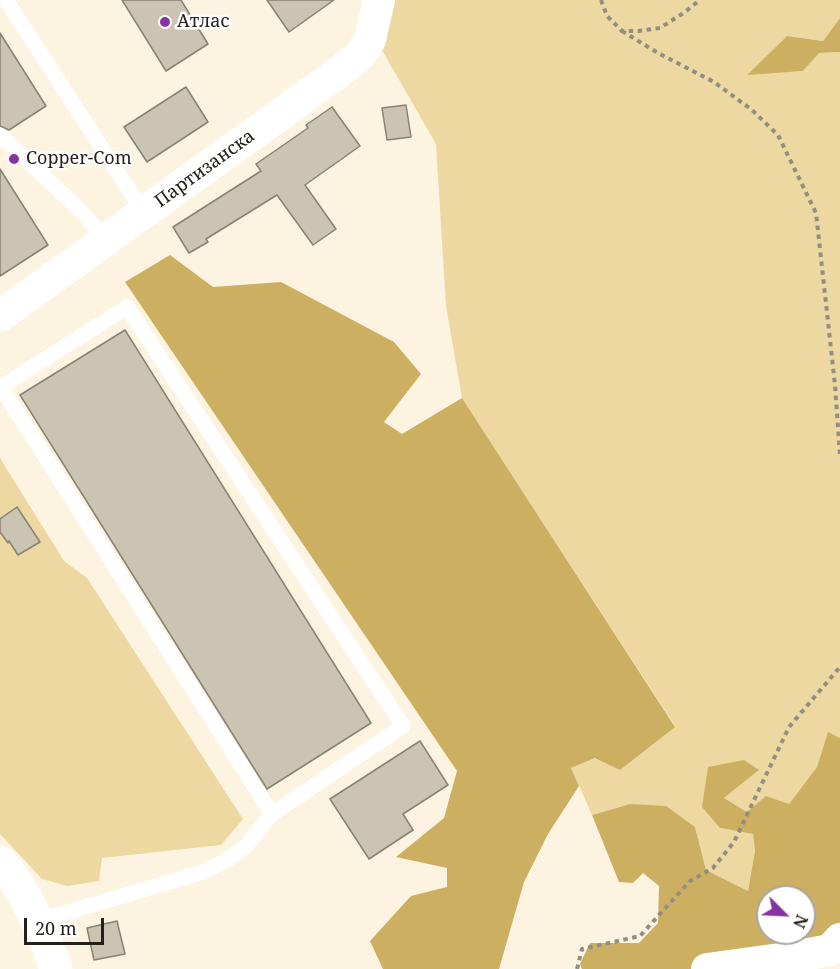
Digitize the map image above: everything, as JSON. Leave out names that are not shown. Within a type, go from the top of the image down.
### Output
[{"type":"street","name":"Партизанска","points":[[0,316],[333,77],[358,56],[370,40],[378,0]]},
{"type":"street","points":[[0,862],[26,898],[38,921],[56,969]]},
{"type":"street","points":[[707,969],[830,950],[840,939]]},
{"type":"lane","points":[[6,0],[144,213]]},
{"type":"lane","points":[[0,135],[78,209],[106,240]]},
{"type":"lane","points":[[38,921],[203,872],[227,860],[245,848],[272,814],[403,726],[127,307],[1,387],[272,814]]},
{"type":"path","points":[[601,0],[607,16],[622,31],[714,82],[753,110],[778,135],[816,213],[834,375],[840,456]]},
{"type":"path","points":[[622,31],[660,28],[700,0]]},
{"type":"path","points":[[577,969],[582,949],[640,936],[690,881],[713,868],[734,842],[789,727],[840,667]]},
{"type":"shaded area","points":[[388,0],[840,0],[840,18],[823,41],[787,36],[748,74],[803,71],[819,53],[840,52],[840,738],[828,733],[817,767],[789,804],[747,812],[724,798],[758,771],[708,767],[720,828],[753,834],[755,851],[748,891],[706,870],[695,827],[630,804],[592,815],[571,768],[675,726],[462,398],[446,306],[436,144],[379,45]]},
{"type":"shaded area","points":[[840,18],[840,52],[819,53],[803,71],[747,75],[787,36],[823,41]]},
{"type":"shaded area","points":[[170,255],[213,287],[281,282],[394,342],[421,374],[384,422],[402,434],[462,398],[675,727],[620,770],[595,758],[571,768],[579,786],[548,834],[524,882],[499,969],[383,969],[370,941],[411,896],[447,887],[447,868],[396,857],[444,818],[457,771],[125,282]]},
{"type":"shaded area","points":[[0,458],[64,561],[87,578],[243,819],[221,845],[102,858],[99,881],[67,886],[42,879],[0,834]]},
{"type":"shaded area","points":[[828,732],[840,738],[840,927],[810,969],[582,969],[580,964],[590,943],[639,943],[658,923],[659,886],[643,873],[633,883],[619,882],[592,815],[630,804],[666,806],[695,827],[706,870],[748,891],[755,851],[753,834],[720,828],[702,807],[708,767],[744,760],[759,770],[724,798],[747,812],[766,796],[789,804],[817,767]]},
{"type":"building","name":"Атлас","points":[[122,0],[181,0],[208,44],[166,71]]},
{"type":"building","points":[[267,0],[334,0],[289,32]]},
{"type":"building","points":[[0,33],[46,106],[9,130],[0,126]]},
{"type":"building","points":[[186,87],[208,122],[147,162],[124,127]]},
{"type":"building","points":[[406,105],[411,137],[387,140],[382,108]]},
{"type":"building","points":[[332,107],[360,146],[305,185],[336,229],[313,245],[277,195],[206,239],[208,242],[189,253],[173,227],[261,171],[256,164],[308,128],[306,125]]},
{"type":"building","points":[[0,169],[48,245],[0,276]]},
{"type":"building","points":[[125,330],[371,723],[267,789],[20,395]]},
{"type":"building","points":[[17,507],[40,542],[18,555],[0,532],[0,519]]},
{"type":"building","points":[[420,741],[448,785],[403,814],[413,830],[369,859],[330,799]]},
{"type":"building","points":[[117,921],[125,954],[94,960],[87,928]]},
{"type":"place","name":"Атлас","points":[[165,22]]},
{"type":"place","name":"Copper-Com","points":[[14,159]]}]
